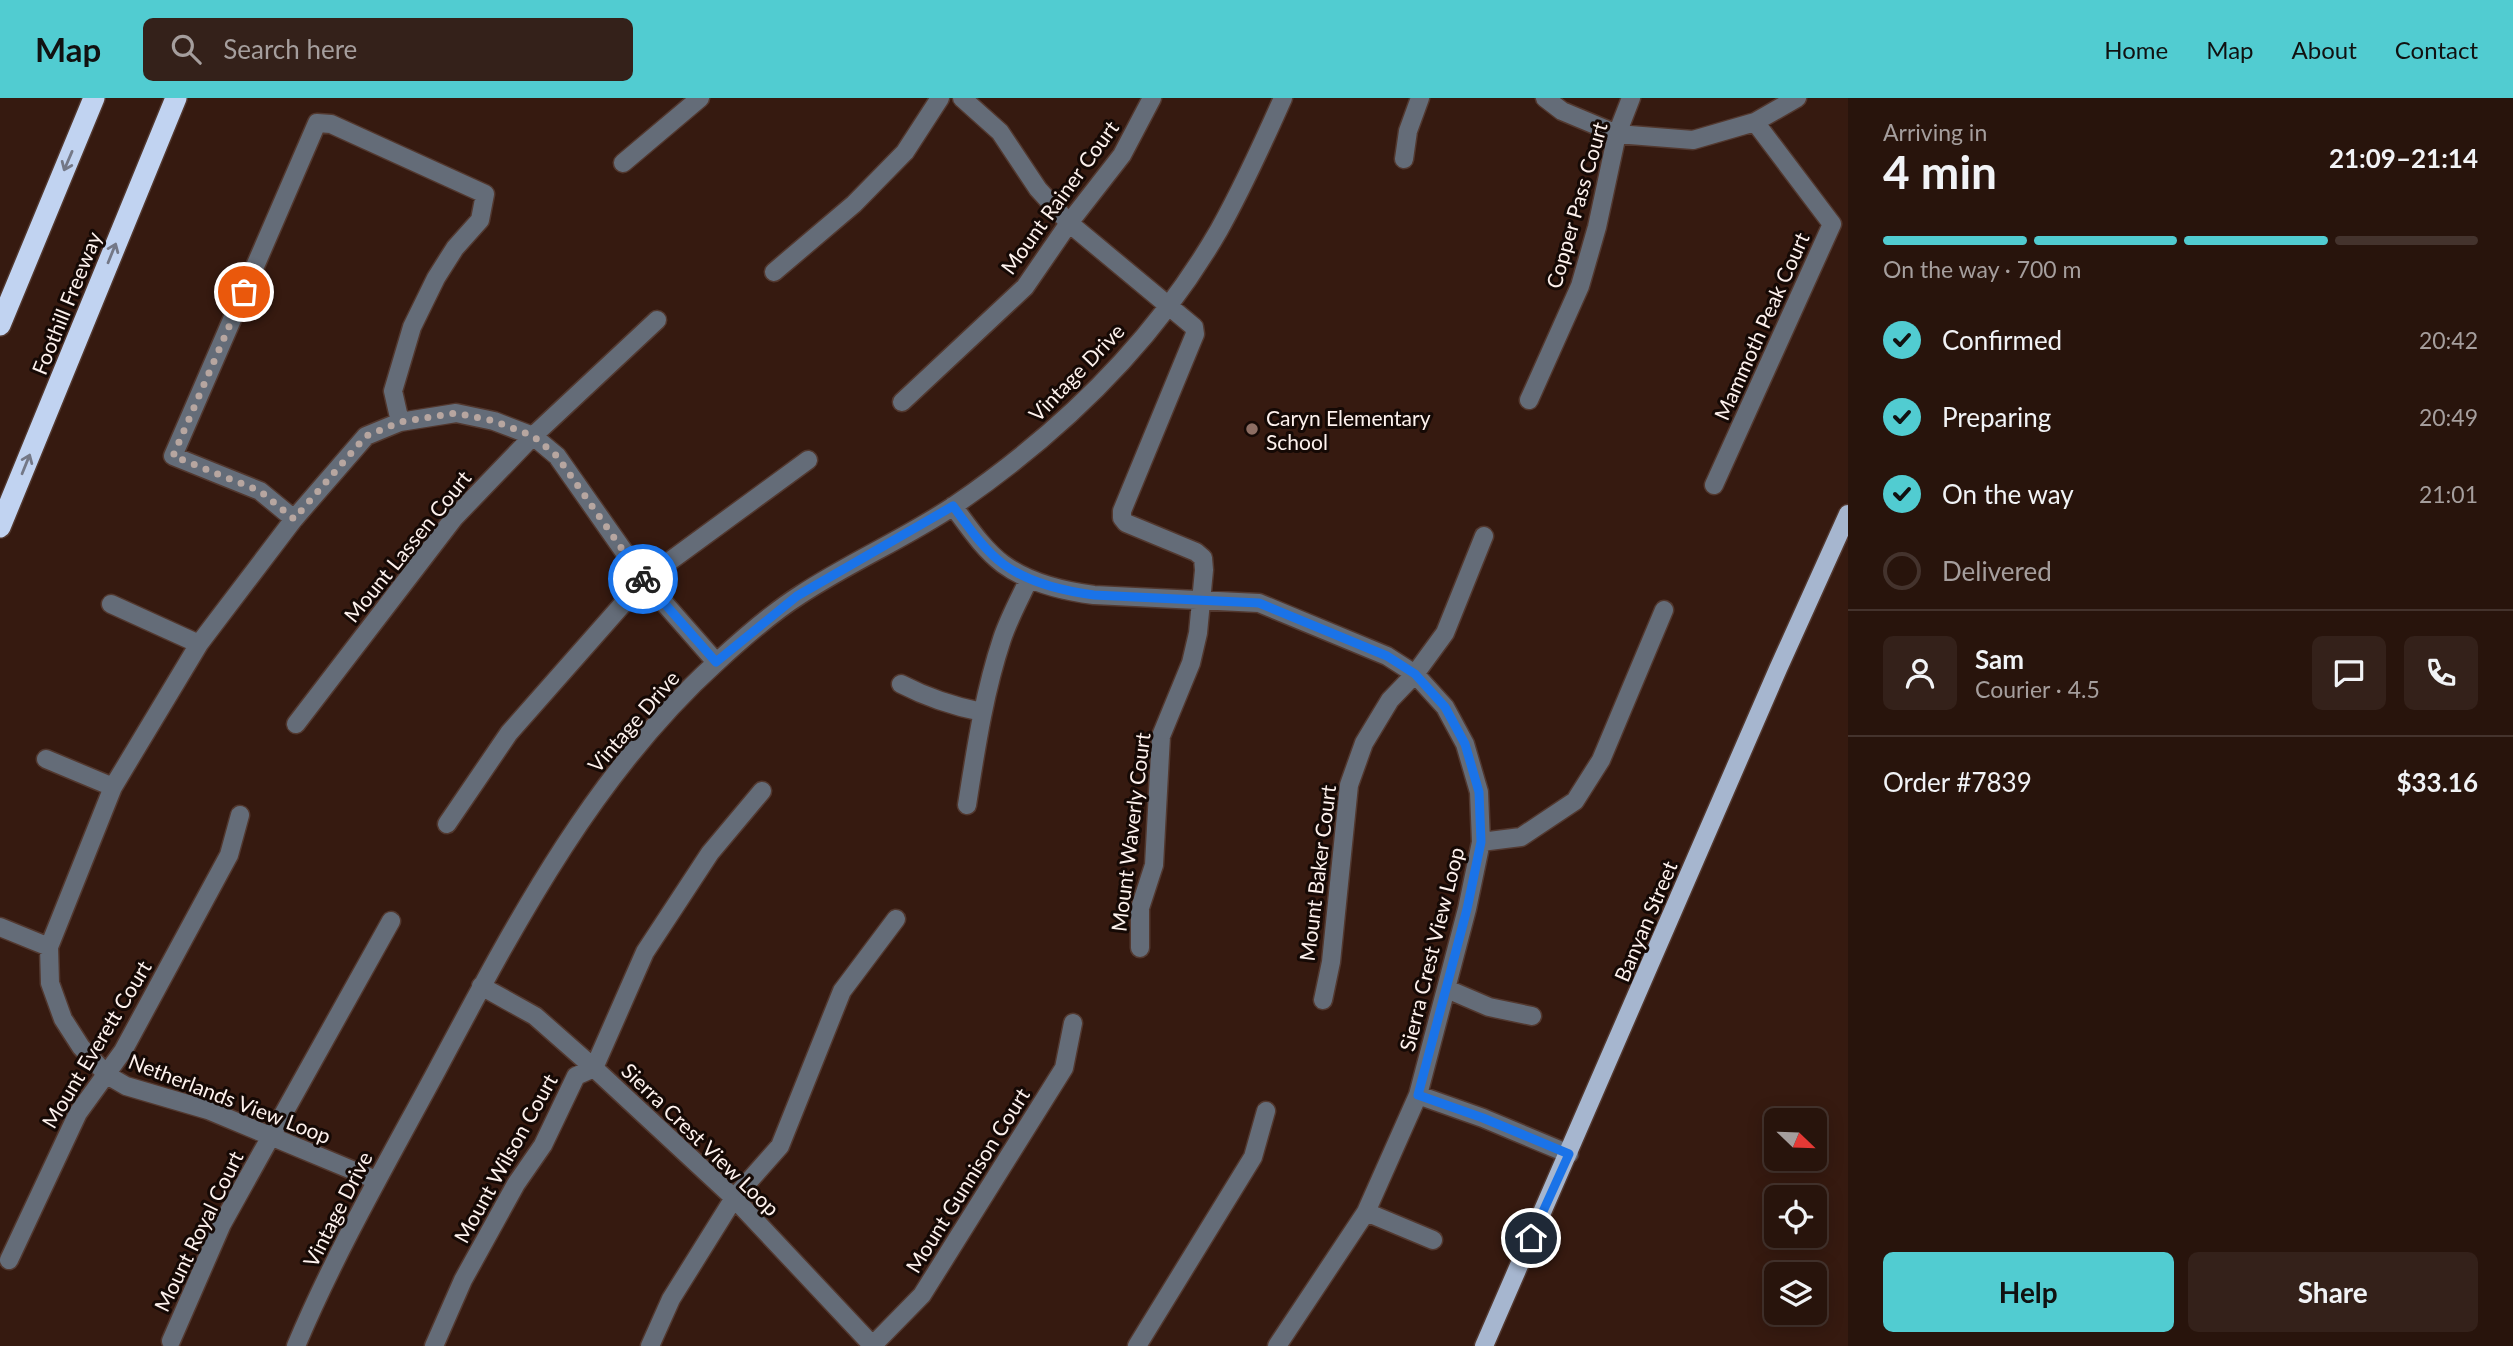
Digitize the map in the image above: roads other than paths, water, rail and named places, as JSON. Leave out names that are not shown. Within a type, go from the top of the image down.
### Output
[{"type":"highway","points":[[0,325],[94,98]]},
{"type":"highway","name":"Foothill Freeway","points":[[0,527],[176,98]]},
{"type":"main road","name":"Banyan Street","points":[[1483,1346],[1848,514]]},
{"type":"street","points":[[623,163],[700,98]]},
{"type":"street","points":[[774,272],[854,204],[905,152],[940,98]]},
{"type":"street","points":[[962,98],[1000,132],[1038,189],[1069,223],[1167,307]]},
{"type":"street","name":"Mount Rainer Court","points":[[902,402],[1025,287],[1069,223],[1122,155],[1152,98]]},
{"type":"street","name":"Vintage Drive","points":[[296,1346],[376,1180],[481,986],[574,829],[634,748],[716,662],[797,596],[953,506],[1045,438],[1125,357],[1167,307],[1217,234],[1252,168],[1283,98]]},
{"type":"street","points":[[1404,159],[1408,131],[1420,98]]},
{"type":"street","points":[[1545,98],[1562,111],[1617,134],[1693,140],[1755,122],[1797,98]]},
{"type":"street","name":"Copper Pass Court","points":[[1529,400],[1580,286],[1597,227],[1617,134],[1631,98]]},
{"type":"street","name":"Mammoth Peak Court","points":[[1714,485],[1832,224],[1755,122]]},
{"type":"street","points":[[294,519],[260,491],[173,456],[317,123],[331,124],[485,194],[480,220],[455,248],[436,278],[412,327],[393,391],[400,422]]},
{"type":"street","name":"Mount Waverly Court","points":[[1140,948],[1140,908],[1154,865],[1161,736],[1191,663],[1198,633],[1204,570],[1203,558],[1196,552],[1126,523],[1122,518],[1122,511],[1195,334],[1194,327],[1167,307]]},
{"type":"street","name":"Mount Lassen Court","points":[[296,724],[454,518],[533,436],[657,320]]},
{"type":"street","name":"Netherlands View Loop","points":[[376,1180],[208,1110],[126,1086],[107,1075],[81,1047],[63,1019],[50,983],[49,947],[113,787],[199,644],[294,519],[366,436],[400,422],[456,413],[494,421],[533,436],[557,456],[644,580],[716,662]]},
{"type":"street","points":[[447,824],[509,733],[644,580],[808,460]]},
{"type":"street","name":"Sierra Crest View Loop","points":[[953,506],[983,545],[1002,564],[1029,579],[1069,592],[1259,603],[1387,656],[1415,674],[1445,707],[1465,744],[1479,792],[1481,842],[1447,989],[1418,1095],[1366,1212],[1279,1345]]},
{"type":"street","name":"Mount Baker Court","points":[[1322,1000],[1331,962],[1349,785],[1364,743],[1390,699],[1415,674],[1445,633],[1484,536]]},
{"type":"street","points":[[967,805],[982,712],[1003,636],[1029,579]]},
{"type":"street","points":[[111,604],[199,644]]},
{"type":"street","points":[[1481,842],[1521,837],[1575,801],[1601,760],[1664,610]]},
{"type":"street","points":[[901,684],[925,697],[951,706],[982,712]]},
{"type":"street","points":[[46,759],[113,787]]},
{"type":"street","name":"Mount Wilson Court","points":[[434,1346],[463,1280],[516,1184],[543,1145],[576,1076],[594,1068],[645,953],[710,853],[762,791]]},
{"type":"street","name":"Mount Everett Court","points":[[9,1260],[78,1113],[123,1051],[229,855],[240,815]]},
{"type":"street","points":[[650,1346],[671,1299],[734,1198],[780,1146],[842,991],[897,919]]},
{"type":"street","name":"Mount Royal Court","points":[[171,1341],[222,1224],[391,921]]},
{"type":"street","points":[[0,927],[49,947]]},
{"type":"street","name":"Sierra Crest View Loop","points":[[481,986],[535,1016],[594,1068],[734,1198],[872,1346]]},
{"type":"street","points":[[1447,989],[1489,1007],[1532,1016]]},
{"type":"street","name":"Mount Gunnison Court","points":[[872,1346],[922,1295],[1064,1068],[1073,1023]]},
{"type":"street","points":[[1418,1095],[1483,1118],[1569,1154]]},
{"type":"street","points":[[1137,1346],[1253,1157],[1266,1111]]},
{"type":"street","points":[[1366,1212],[1433,1240]]},
{"type":"place","name":"Caryn Elementary School","points":[[1252,429]]}]
